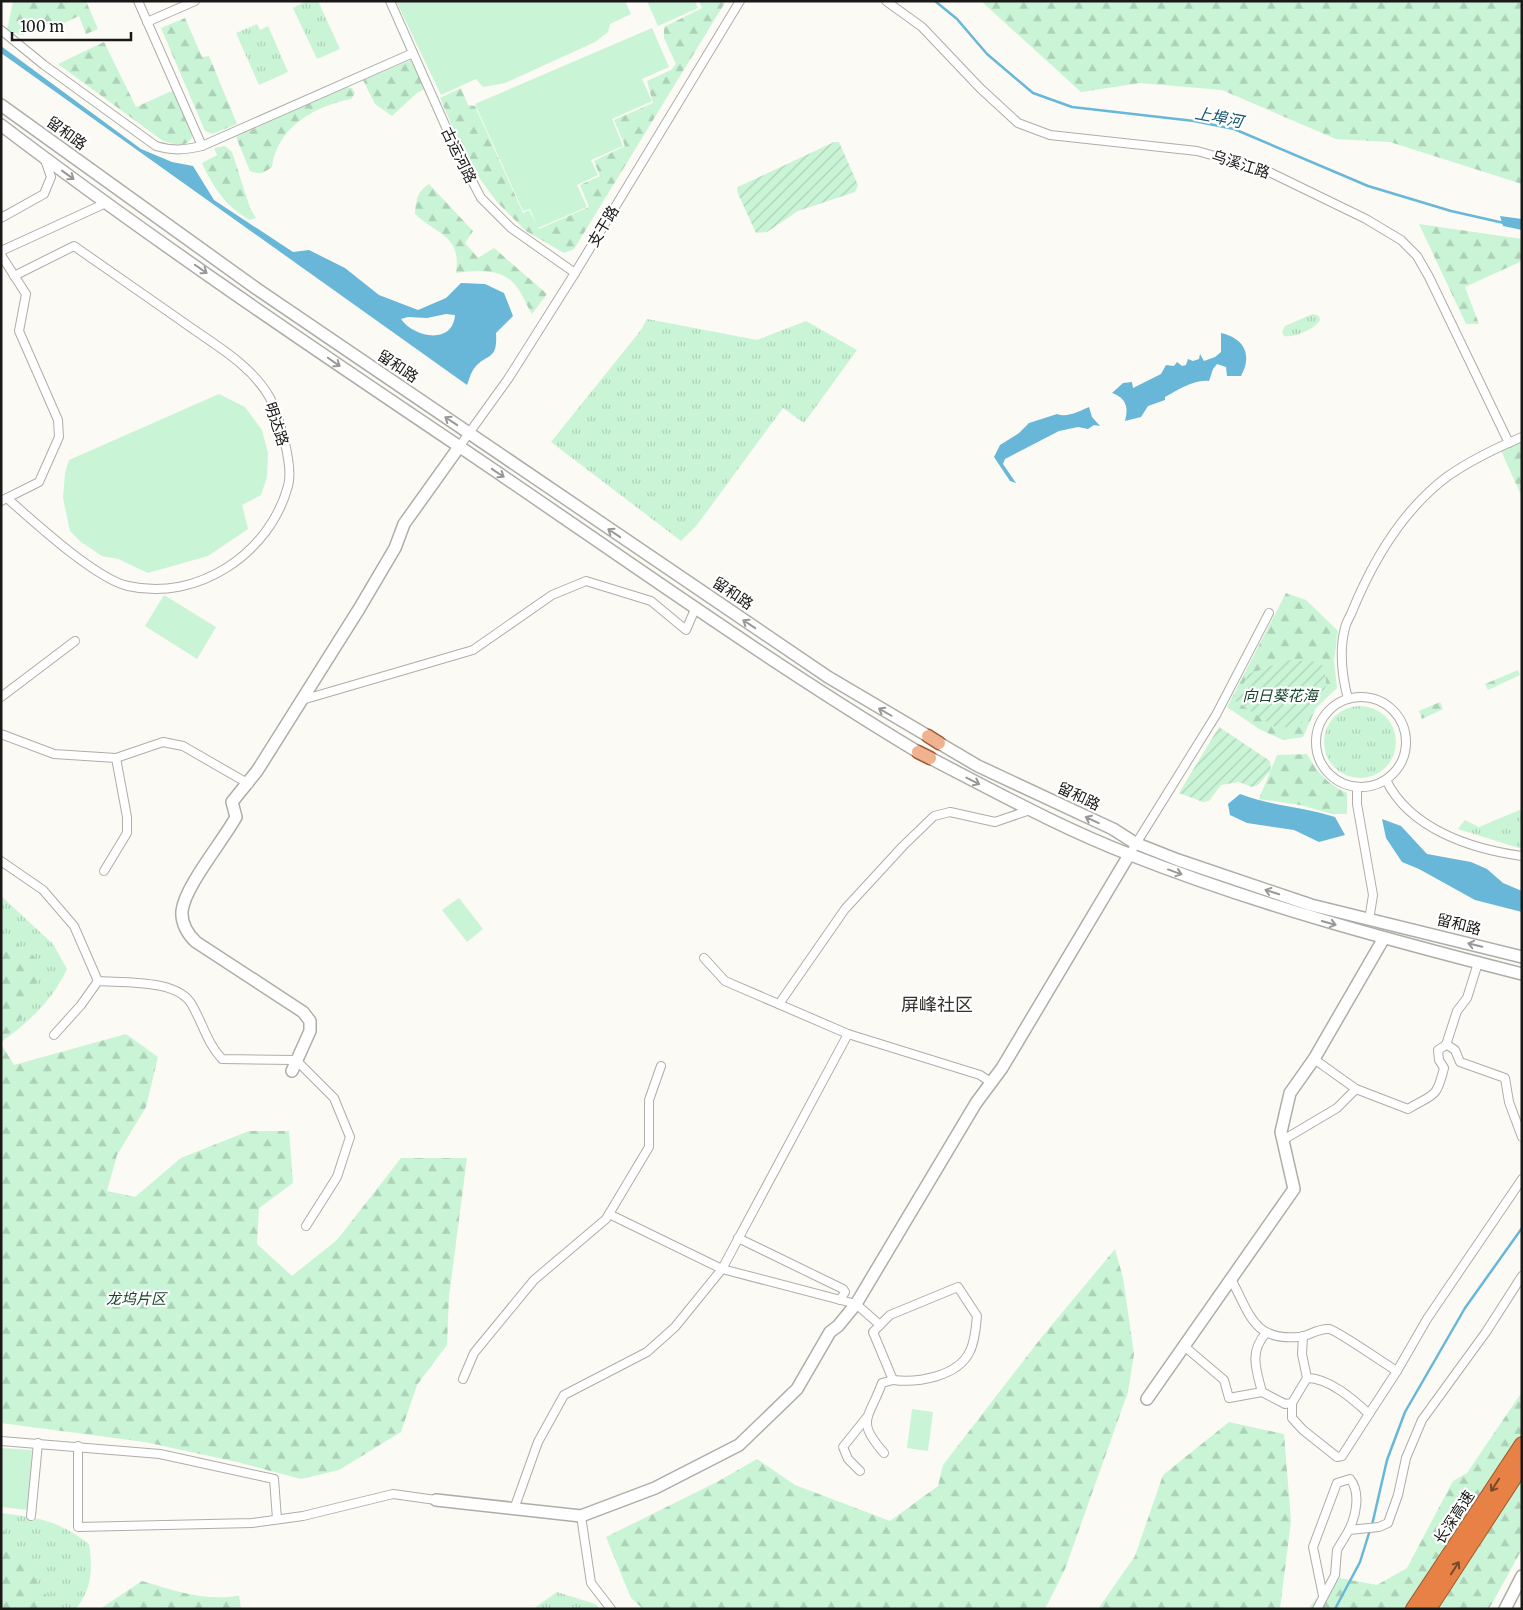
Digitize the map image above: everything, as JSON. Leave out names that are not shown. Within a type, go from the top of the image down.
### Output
[{"type":"highway","name":"长深高速","points":[[1413,1609],[1522,1444]]},
{"type":"highway","name":"长深高速","points":[[1429,1609],[1522,1466]]},
{"type":"main road","name":"留和路","points":[[1,105],[257,290],[828,677],[978,766],[1113,829],[1135,843],[1237,882],[1369,920],[1522,957]]},
{"type":"main road","points":[[1,125],[106,203],[459,447],[811,685],[924,755],[1030,810],[1129,854],[1256,901],[1384,938],[1522,974]]},
{"type":"main road","points":[[294,1065],[310,1031],[310,1021],[303,1012],[196,942],[188,934],[182,911],[188,895],[236,817],[232,802],[249,784],[302,700],[395,548],[404,524],[459,447]]},
{"type":"main road","points":[[436,1500],[581,1516],[655,1488],[739,1444],[797,1389],[830,1332],[838,1326],[856,1304],[976,1103],[992,1083],[1129,854]]},
{"type":"main road","points":[[1147,1399],[1294,1189],[1281,1132],[1290,1093],[1314,1059],[1384,938]]},
{"type":"main road","points":[[1505,1609],[1522,1576]]},
{"type":"street","points":[[138,1],[202,146]]},
{"type":"street","points":[[147,22],[195,1]]},
{"type":"street","name":"古运河路","points":[[390,1],[457,152],[481,198],[517,233],[575,273]]},
{"type":"street","name":"支干路","points":[[459,447],[502,386],[575,273],[740,1]]},
{"type":"street","name":"乌溪江路","points":[[886,1],[922,27],[1018,123],[1050,135],[1197,151],[1241,162],[1273,174],[1366,218],[1401,240],[1416,256],[1430,277],[1509,443]]},
{"type":"street","points":[[1,30],[44,65],[156,146],[171,151],[202,146],[413,53]]},
{"type":"street","points":[[1,218],[44,194],[50,176],[44,157]]},
{"type":"street","points":[[4,500],[39,482],[59,437],[58,420],[19,331],[26,294],[1,253],[106,203]]},
{"type":"street","name":"明达路","points":[[4,500],[104,576],[128,586],[157,589],[181,587],[235,564],[268,529],[289,484],[286,444],[270,398],[241,364],[74,246],[14,276]]},
{"type":"street","points":[[1348,699],[1343,680],[1342,659],[1345,627],[1366,577],[1384,545],[1411,512],[1447,476],[1488,452],[1522,437]]},
{"type":"street","points":[[302,700],[473,650],[552,594],[586,581],[652,601],[686,630],[696,608]]},
{"type":"street","points":[[1129,854],[1216,714],[1269,613]]},
{"type":"street","points":[[1,697],[75,641]]},
{"type":"street","points":[[1367,698],[1385,705],[1399,719],[1406,734],[1403,757],[1399,766],[1386,780],[1367,787],[1357,788],[1345,785],[1331,776],[1320,762],[1316,751],[1317,729],[1329,710],[1348,699],[1367,698]]},
{"type":"street","points":[[1,734],[54,754],[116,758],[163,742],[183,746],[249,784]]},
{"type":"street","points":[[104,871],[126,833],[127,817],[116,758]]},
{"type":"street","points":[[1386,780],[1395,797],[1407,811],[1422,822],[1475,845],[1522,856]]},
{"type":"street","points":[[1357,788],[1357,804],[1373,895],[1369,920]]},
{"type":"street","points":[[779,1004],[845,909],[934,816],[950,812],[995,822],[1030,810]]},
{"type":"street","points":[[1,861],[43,890],[74,926],[98,982]]},
{"type":"street","points":[[704,958],[725,981],[848,1034],[980,1074],[992,1083]]},
{"type":"street","points":[[1314,1059],[1356,1089],[1408,1109],[1438,1091],[1444,1068],[1439,1060],[1438,1050],[1446,1044],[1457,1011],[1467,998],[1478,963]]},
{"type":"street","points":[[98,982],[164,986],[186,996],[210,1047],[222,1059],[294,1065],[334,1098],[350,1137],[337,1177],[306,1226]]},
{"type":"street","points":[[54,1035],[81,1005],[98,982]]},
{"type":"street","points":[[514,1509],[538,1442],[564,1395],[647,1352],[675,1327],[722,1269],[848,1034]]},
{"type":"street","points":[[1446,1044],[1455,1050],[1460,1062],[1504,1078],[1509,1102],[1522,1137]]},
{"type":"street","points":[[463,1379],[474,1353],[534,1280],[606,1219],[649,1147],[649,1100],[662,1066]]},
{"type":"street","points":[[1283,1140],[1337,1108],[1356,1089]]},
{"type":"street","points":[[1302,1336],[1302,1354],[1307,1378],[1292,1403],[1292,1418],[1303,1430],[1337,1457],[1342,1456],[1397,1372],[1427,1319],[1522,1179]]},
{"type":"street","points":[[609,1214],[722,1269],[856,1304],[880,1325]]},
{"type":"street","points":[[738,1238],[843,1289],[845,1292],[840,1300]]},
{"type":"street","points":[[1353,1530],[1379,1527],[1388,1523],[1398,1495],[1406,1458],[1422,1420],[1486,1332],[1522,1276]]},
{"type":"street","points":[[1231,1279],[1257,1328],[1272,1336],[1302,1336],[1314,1331],[1330,1329],[1397,1372]]},
{"type":"street","points":[[860,1471],[848,1459],[843,1447],[867,1417],[882,1383],[893,1380],[922,1380],[942,1374],[961,1363],[970,1352],[977,1316],[958,1286],[890,1315],[873,1332],[893,1380]]},
{"type":"street","points":[[1262,1392],[1256,1368],[1256,1344],[1266,1333]]},
{"type":"street","points":[[1184,1346],[1224,1380],[1229,1398],[1262,1392],[1285,1404],[1292,1403]]},
{"type":"street","points":[[1307,1378],[1318,1378],[1356,1402],[1368,1414]]},
{"type":"street","points":[[867,1417],[867,1432],[884,1453]]},
{"type":"street","points":[[1,1441],[160,1454],[274,1479],[277,1519]]},
{"type":"street","points":[[31,1516],[38,1443]]},
{"type":"street","points":[[78,1446],[78,1527],[252,1523],[303,1516],[393,1494],[436,1500]]},
{"type":"street","points":[[1317,1609],[1335,1575],[1337,1550],[1353,1530],[1357,1496],[1350,1479],[1337,1482],[1313,1547],[1323,1596]]},
{"type":"street","points":[[581,1516],[591,1583],[612,1609]]},
{"type":"green space","points":[[13,1],[86,1],[98,29],[86,34],[79,16],[55,27],[52,22],[22,35],[7,31]]},
{"type":"green space","points":[[306,1],[318,1],[340,49],[317,59],[293,8]]},
{"type":"green space","points":[[396,1],[625,1],[631,14],[610,24],[608,32],[595,42],[505,83],[483,87],[476,79],[441,95]]},
{"type":"green space","points":[[647,1],[695,1],[698,8],[658,26]]},
{"type":"green space","points":[[699,1],[726,1],[574,249],[564,253],[526,231],[497,202],[467,161],[440,98],[461,88],[468,105],[475,106],[523,213],[529,210],[539,229],[589,207],[580,185],[600,176],[594,161],[625,146],[614,120],[653,103],[647,81],[671,70],[676,64],[664,38],[664,27],[702,8]]},
{"type":"green space","points":[[981,1],[1522,1],[1522,184],[1390,142],[1336,139],[1222,90],[1140,83],[1081,92]]},
{"type":"green space","points":[[185,18],[202,57],[209,56],[237,124],[212,134],[205,131],[161,28]]},
{"type":"green space","points":[[257,24],[260,30],[268,26],[288,72],[259,85],[236,33]]},
{"type":"green space","points":[[652,28],[669,67],[642,79],[652,101],[612,119],[623,146],[591,160],[598,175],[577,185],[587,207],[538,228],[530,209],[523,211],[475,104]]},
{"type":"green space","points":[[104,42],[136,107],[174,90],[193,133],[189,142],[177,144],[163,141],[58,64]]},
{"type":"green space","points":[[411,60],[425,89],[417,93],[392,116],[375,104],[363,80]]},
{"type":"green space","points":[[346,87],[352,88],[355,93],[351,99],[324,107],[300,121],[281,140],[275,153],[272,167],[262,173],[250,171],[236,137]]},
{"type":"green space","points":[[834,142],[839,142],[858,185],[855,192],[798,211],[767,232],[756,233],[737,191],[738,187]]},
{"type":"green space","points":[[225,146],[232,152],[250,208],[256,218],[250,220],[227,203],[202,163],[217,155],[214,148]]},
{"type":"green space","points":[[429,184],[473,231],[465,243],[478,258],[494,248],[547,294],[532,314],[518,289],[504,276],[480,271],[456,273],[457,260],[451,243],[446,237],[415,214],[418,197]]},
{"type":"green space","points":[[1419,224],[1522,239],[1522,261],[1465,287],[1479,324],[1466,324]]},
{"type":"green space","points":[[1313,314],[1319,316],[1320,320],[1314,327],[1298,334],[1284,336],[1282,332],[1285,326]]},
{"type":"green space","points":[[647,319],[757,340],[806,321],[857,350],[804,423],[783,408],[697,525],[681,541],[551,442],[641,330]]},
{"type":"green space","points":[[219,394],[245,407],[262,430],[268,453],[267,477],[261,495],[242,505],[248,529],[208,556],[148,573],[118,559],[102,556],[81,542],[70,531],[63,498],[65,473],[69,460]]},
{"type":"green space","points":[[1522,442],[1522,497],[1501,451]]},
{"type":"green space","points":[[1286,593],[1306,600],[1338,631],[1334,661],[1337,688],[1316,708],[1303,737],[1283,740],[1259,729],[1227,707]]},
{"type":"green space","points":[[164,595],[216,627],[197,659],[145,626]]},
{"type":"green space","name":"向日葵花海","points":[[1287,660],[1321,662],[1326,685],[1325,689],[1308,708],[1302,723],[1278,729],[1234,700],[1249,674]]},
{"type":"green space","points":[[1518,670],[1520,675],[1488,690],[1485,684]]},
{"type":"green space","points":[[1440,702],[1443,709],[1422,719],[1419,711]]},
{"type":"green space","points":[[1360,706],[1380,712],[1390,722],[1396,742],[1390,762],[1380,772],[1360,778],[1340,772],[1330,762],[1324,742],[1330,722],[1340,712]]},
{"type":"green space","name":"向日葵花海","points":[[1219,727],[1270,761],[1271,770],[1258,785],[1252,787],[1239,782],[1221,785],[1209,801],[1203,802],[1179,793]]},
{"type":"green space","points":[[1307,754],[1324,777],[1334,786],[1347,793],[1347,814],[1332,814],[1300,805],[1259,799],[1277,755]]},
{"type":"green space","points":[[1522,809],[1522,849],[1458,829],[1465,820],[1479,827]]},
{"type":"green space","points":[[1,896],[53,944],[67,969],[61,981],[39,1010],[1,1042]]},
{"type":"green space","points":[[459,898],[483,929],[467,942],[442,910]]},
{"type":"green space","points":[[1,931],[42,963],[27,1012],[1,1041]]},
{"type":"green space","name":"龙坞片区","points":[[126,1034],[158,1057],[146,1107],[117,1155],[107,1191],[135,1197],[181,1158],[249,1131],[289,1131],[293,1183],[259,1208],[257,1244],[292,1276],[337,1240],[401,1158],[467,1158],[449,1296],[447,1345],[417,1385],[401,1432],[339,1470],[301,1479],[237,1462],[145,1442],[1,1423],[1,1044],[14,1065]]},
{"type":"green space","points":[[1115,1249],[1123,1278],[1134,1354],[1128,1392],[1065,1569],[1045,1609],[643,1609],[631,1598],[606,1537],[717,1482],[757,1459],[795,1485],[890,1521],[938,1486],[943,1465],[1041,1338]]},
{"type":"green space","points":[[1522,1392],[1522,1549],[1489,1609],[1308,1609],[1334,1577],[1377,1585],[1407,1568],[1453,1481],[1467,1473]]},
{"type":"green space","points":[[912,1409],[933,1412],[928,1451],[907,1448]]},
{"type":"green space","points":[[1229,1422],[1284,1434],[1291,1521],[1280,1609],[1098,1609],[1135,1556],[1163,1475]]},
{"type":"green space","points":[[1,1448],[32,1450],[28,1510],[1,1507]]},
{"type":"green space","points":[[1,1513],[48,1521],[78,1536],[89,1544],[90,1578],[85,1594],[76,1609],[1,1609]]},
{"type":"green space","points":[[1,1526],[55,1609],[1,1609]]},
{"type":"green space","points":[[142,1581],[201,1596],[239,1596],[241,1609],[100,1609]]},
{"type":"green space","points":[[557,1592],[595,1604],[600,1609],[533,1609]]},
{"type":"water","points":[[1,46],[141,149],[172,162],[193,166],[214,200],[293,252],[309,250],[345,268],[379,295],[418,310],[446,298],[461,283],[485,284],[504,293],[513,316],[496,333],[493,353],[473,370],[467,385],[1,53]],"holes":[[[446,314],[455,315],[453,325],[448,331],[432,335],[415,331],[401,319],[408,317],[427,318]]]},
{"type":"water","points":[[1500,216],[1522,219],[1522,230],[1503,226]]},
{"type":"water","points":[[1221,333],[1236,339],[1244,348],[1246,361],[1241,376],[1227,376],[1226,367],[1217,364],[1209,381],[1186,386],[1165,397],[1165,400],[1148,406],[1141,417],[1125,421],[1127,411],[1125,404],[1123,400],[1112,393],[1123,383],[1132,382],[1133,388],[1161,374],[1166,365],[1174,366],[1177,362],[1182,366],[1186,365],[1188,359],[1193,361],[1199,359],[1200,354],[1204,361],[1215,357],[1221,352]]},
{"type":"water","points":[[1089,407],[1092,417],[1100,426],[1094,425],[1088,429],[1078,427],[1059,431],[1005,459],[1003,464],[1016,483],[1010,481],[994,457],[1000,445],[1019,433],[1029,423],[1057,414],[1073,414]]},
{"type":"water","points":[[1240,794],[1335,817],[1345,835],[1319,842],[1294,830],[1247,823],[1230,815],[1228,804]]},
{"type":"water","points":[[1382,819],[1401,826],[1427,854],[1471,862],[1487,869],[1503,883],[1522,891],[1522,912],[1475,900],[1419,869],[1402,862],[1386,838]]},
{"type":"waterway","name":"上埠河","points":[[935,1],[957,19],[987,54],[1033,93],[1072,107],[1194,121],[1234,129],[1368,186],[1451,211],[1504,223]]},
{"type":"waterway","points":[[1372,1525],[1387,1460],[1405,1412],[1465,1308],[1522,1228]]},
{"type":"waterway","points":[[1335,1609],[1360,1562],[1370,1530]]},
{"type":"district","name":"屏峰社区","points":[[937,1004]]}]
